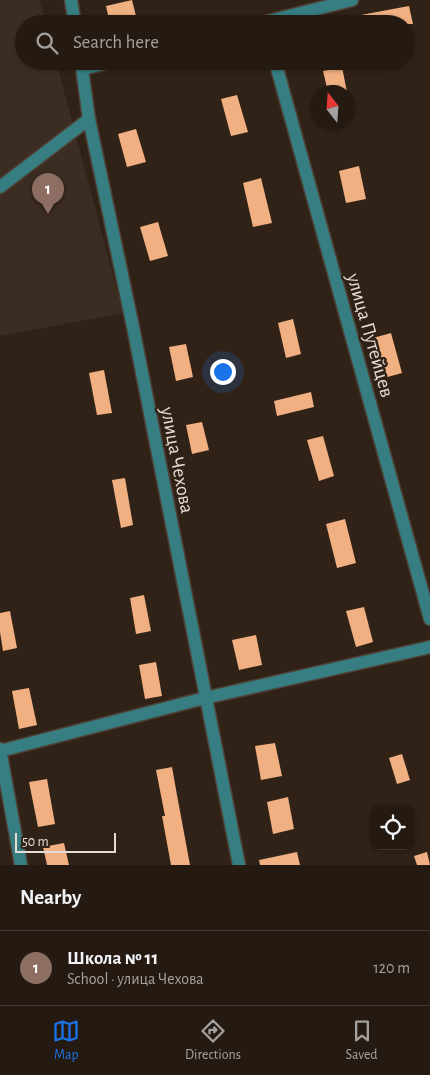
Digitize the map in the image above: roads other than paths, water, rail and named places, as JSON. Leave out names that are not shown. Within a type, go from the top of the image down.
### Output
[{"type":"street","points":[[71,0],[74,15]]},
{"type":"street","points":[[293,15],[352,0]]},
{"type":"street","name":"улица Чехова","points":[[83,70],[89,119],[133,327],[239,865]]},
{"type":"street","name":"улица Путейцев","points":[[278,70],[430,619]]},
{"type":"street","points":[[0,187],[89,119]]},
{"type":"street","points":[[21,865],[0,751],[205,698],[430,647]]},
{"type":"place","name":"Школа № 11","points":[[48,214]]}]
